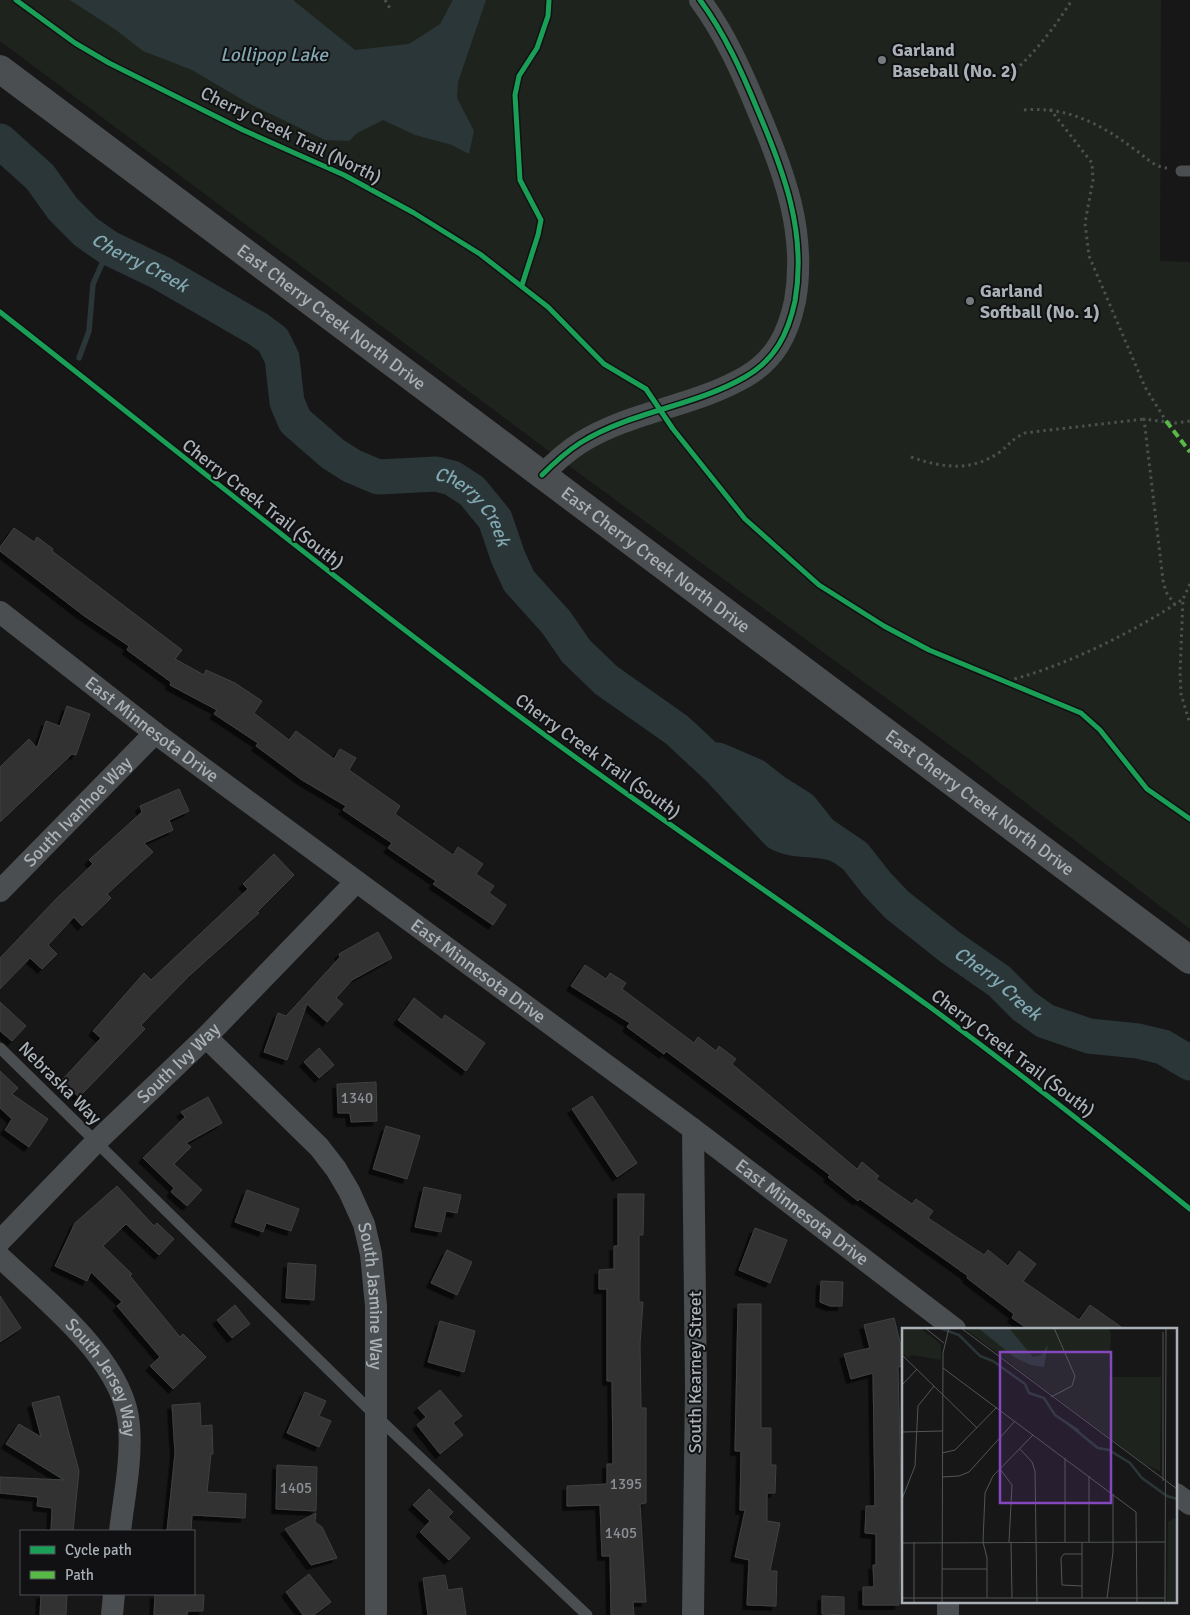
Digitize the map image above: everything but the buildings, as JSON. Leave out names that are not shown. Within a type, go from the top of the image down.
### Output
[{"type":"street","points":[[542,475],[568,451],[596,434],[622,423],[711,394],[746,376],[774,353],[787,331],[797,289],[800,256],[792,203],[776,155],[745,80],[723,36],[700,0]]},
{"type":"street","name":"East Cherry Creek North Drive","points":[[0,69],[1190,960]]},
{"type":"street","name":"East Minnesota Drive","points":[[0,612],[155,733],[693,1129],[952,1328]]},
{"type":"street","name":"South Ivanhoe Way","points":[[0,891],[155,733]]},
{"type":"street","name":"South Ivy Way","points":[[0,1241],[96,1143],[206,1037],[356,882]]},
{"type":"street","name":"South Jasmine Way","points":[[206,1037],[319,1147],[336,1169],[360,1212],[371,1254],[375,1289],[377,1417],[376,1615]]},
{"type":"street","name":"South Kearney Street","points":[[693,1129],[696,1387],[693,1615]]},
{"type":"street","name":"South Jersey Way","points":[[0,1257],[85,1340],[107,1366],[117,1383],[125,1404],[129,1434],[120,1530]]},
{"type":"street","points":[[1178,1495],[1190,1504]]},
{"type":"street","points":[[112,1615],[114,1595]]},
{"type":"street","points":[[948,1602],[948,1615]]},
{"type":"lane","name":"Nebraska Way","points":[[0,1048],[377,1417],[587,1615]]},
{"type":"path","points":[[386,0],[391,10]]},
{"type":"path","points":[[1005,78],[1020,66],[1042,41],[1072,0]]},
{"type":"path","points":[[1024,110],[1050,109],[1063,111],[1097,125],[1136,149],[1154,164],[1186,171]]},
{"type":"path","points":[[1050,109],[1092,163],[1093,180],[1085,223],[1088,252],[1145,387],[1166,421]]},
{"type":"path","points":[[1144,419],[1162,580],[1166,592],[1175,604]]},
{"type":"path","points":[[912,457],[938,466],[962,467],[980,463],[1002,451],[1012,439],[1025,433],[1144,419],[1190,421]]},
{"type":"path","points":[[1190,584],[1184,599],[1180,683],[1190,724]]},
{"type":"path","points":[[1002,682],[1059,664],[1138,626],[1184,599]]},
{"type":"path","points":[[993,678],[1011,685]]},
{"type":"shaded area","points":[[0,0],[1161,0],[1160,261],[1190,262],[1190,929],[965,756],[542,446],[0,41]]},
{"type":"water","name":"Lollipop Lake","points":[[70,0],[293,0],[355,50],[409,44],[440,24],[453,0],[486,0],[458,82],[457,98],[474,131],[469,154],[452,145],[415,135],[383,120],[357,133],[349,141],[325,140],[248,103],[192,70],[143,51],[116,30]]},
{"type":"waterway","name":"Cherry Creek","points":[[0,141],[40,177],[63,209],[86,232],[109,248],[161,273],[258,329],[273,340],[282,358],[287,402],[295,421],[333,454],[352,466],[378,477],[436,474],[452,478],[472,491],[495,519],[508,557],[519,581],[556,622],[576,651],[606,680],[677,730],[719,769],[778,833],[793,838],[823,841],[838,845]]},
{"type":"waterway","points":[[79,358],[89,331],[93,284],[109,248]]},
{"type":"waterway","name":"Cherry Creek","points":[[718,760],[755,776],[801,808],[821,833],[855,856],[877,884],[897,905],[950,947],[999,981],[1024,1006],[1045,1021],[1089,1036],[1138,1041],[1163,1047],[1190,1063]]},
{"type":"marked path","points":[[1166,421],[1190,452]]},
{"type":"cycle path","name":"Cherry Creek Trail (North)","points":[[16,0],[75,43],[109,63],[243,130],[344,175],[414,213],[480,254],[548,307],[604,364],[646,389],[673,429],[745,519],[819,585],[884,626],[929,650],[1081,713],[1100,730],[1147,789],[1190,819]]},
{"type":"cycle path","points":[[522,285],[541,220],[520,180],[515,95],[519,76],[537,48],[548,16],[549,0]]},
{"type":"cycle path","points":[[542,475],[570,450],[600,432],[620,423],[704,395],[745,377],[764,363],[779,345],[792,313],[798,276],[798,251],[791,203],[768,134],[746,82],[725,40],[700,0]]},
{"type":"cycle path","name":"Cherry Creek Trail (South)","points":[[0,312],[335,576],[470,679],[635,800],[930,1007],[1061,1106],[1190,1209]]},
{"type":"place","name":"Garland Baseball (No. 2)","points":[[882,60]]},
{"type":"place","name":"Garland Softball (No. 1)","points":[[970,301]]}]
